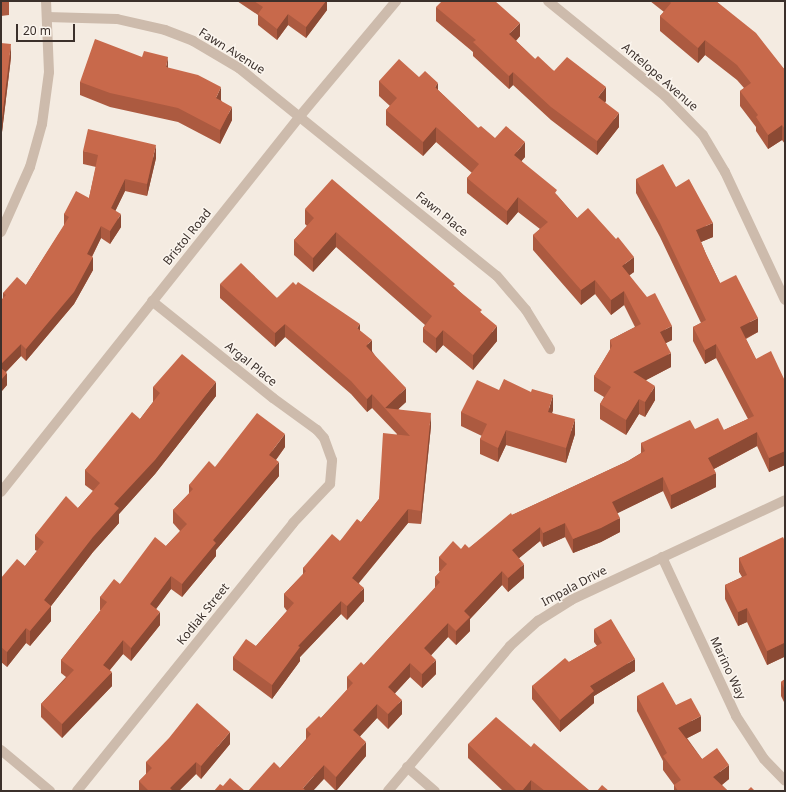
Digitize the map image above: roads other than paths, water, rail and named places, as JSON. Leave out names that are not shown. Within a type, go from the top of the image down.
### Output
[{"type":"street","points":[[1,232],[30,167],[42,124],[49,72],[46,1]]},
{"type":"street","name":"Bristol Road","points":[[1,492],[300,116],[396,1]]},
{"type":"street","name":"Antelope Avenue","points":[[548,1],[665,96],[703,135],[725,172],[785,300]]},
{"type":"street","name":"Fawn Avenue","points":[[47,16],[117,19],[180,35],[239,68],[300,116]]},
{"type":"street","name":"Fawn Place","points":[[300,116],[497,276],[526,310],[550,349]]},
{"type":"street","name":"Argal Place","points":[[152,301],[273,398],[308,422],[324,438],[329,449]]},
{"type":"street","name":"Kodiak Street","points":[[77,791],[293,523],[324,493],[330,484],[332,460],[329,449]]},
{"type":"street","name":"Impala Drive","points":[[388,791],[510,646],[538,621],[570,600],[785,500]]},
{"type":"street","name":"Marino Way","points":[[662,557],[736,716],[764,759],[785,781]]},
{"type":"street","points":[[1,750],[50,791]]},
{"type":"street","points":[[407,767],[435,791]]}]
